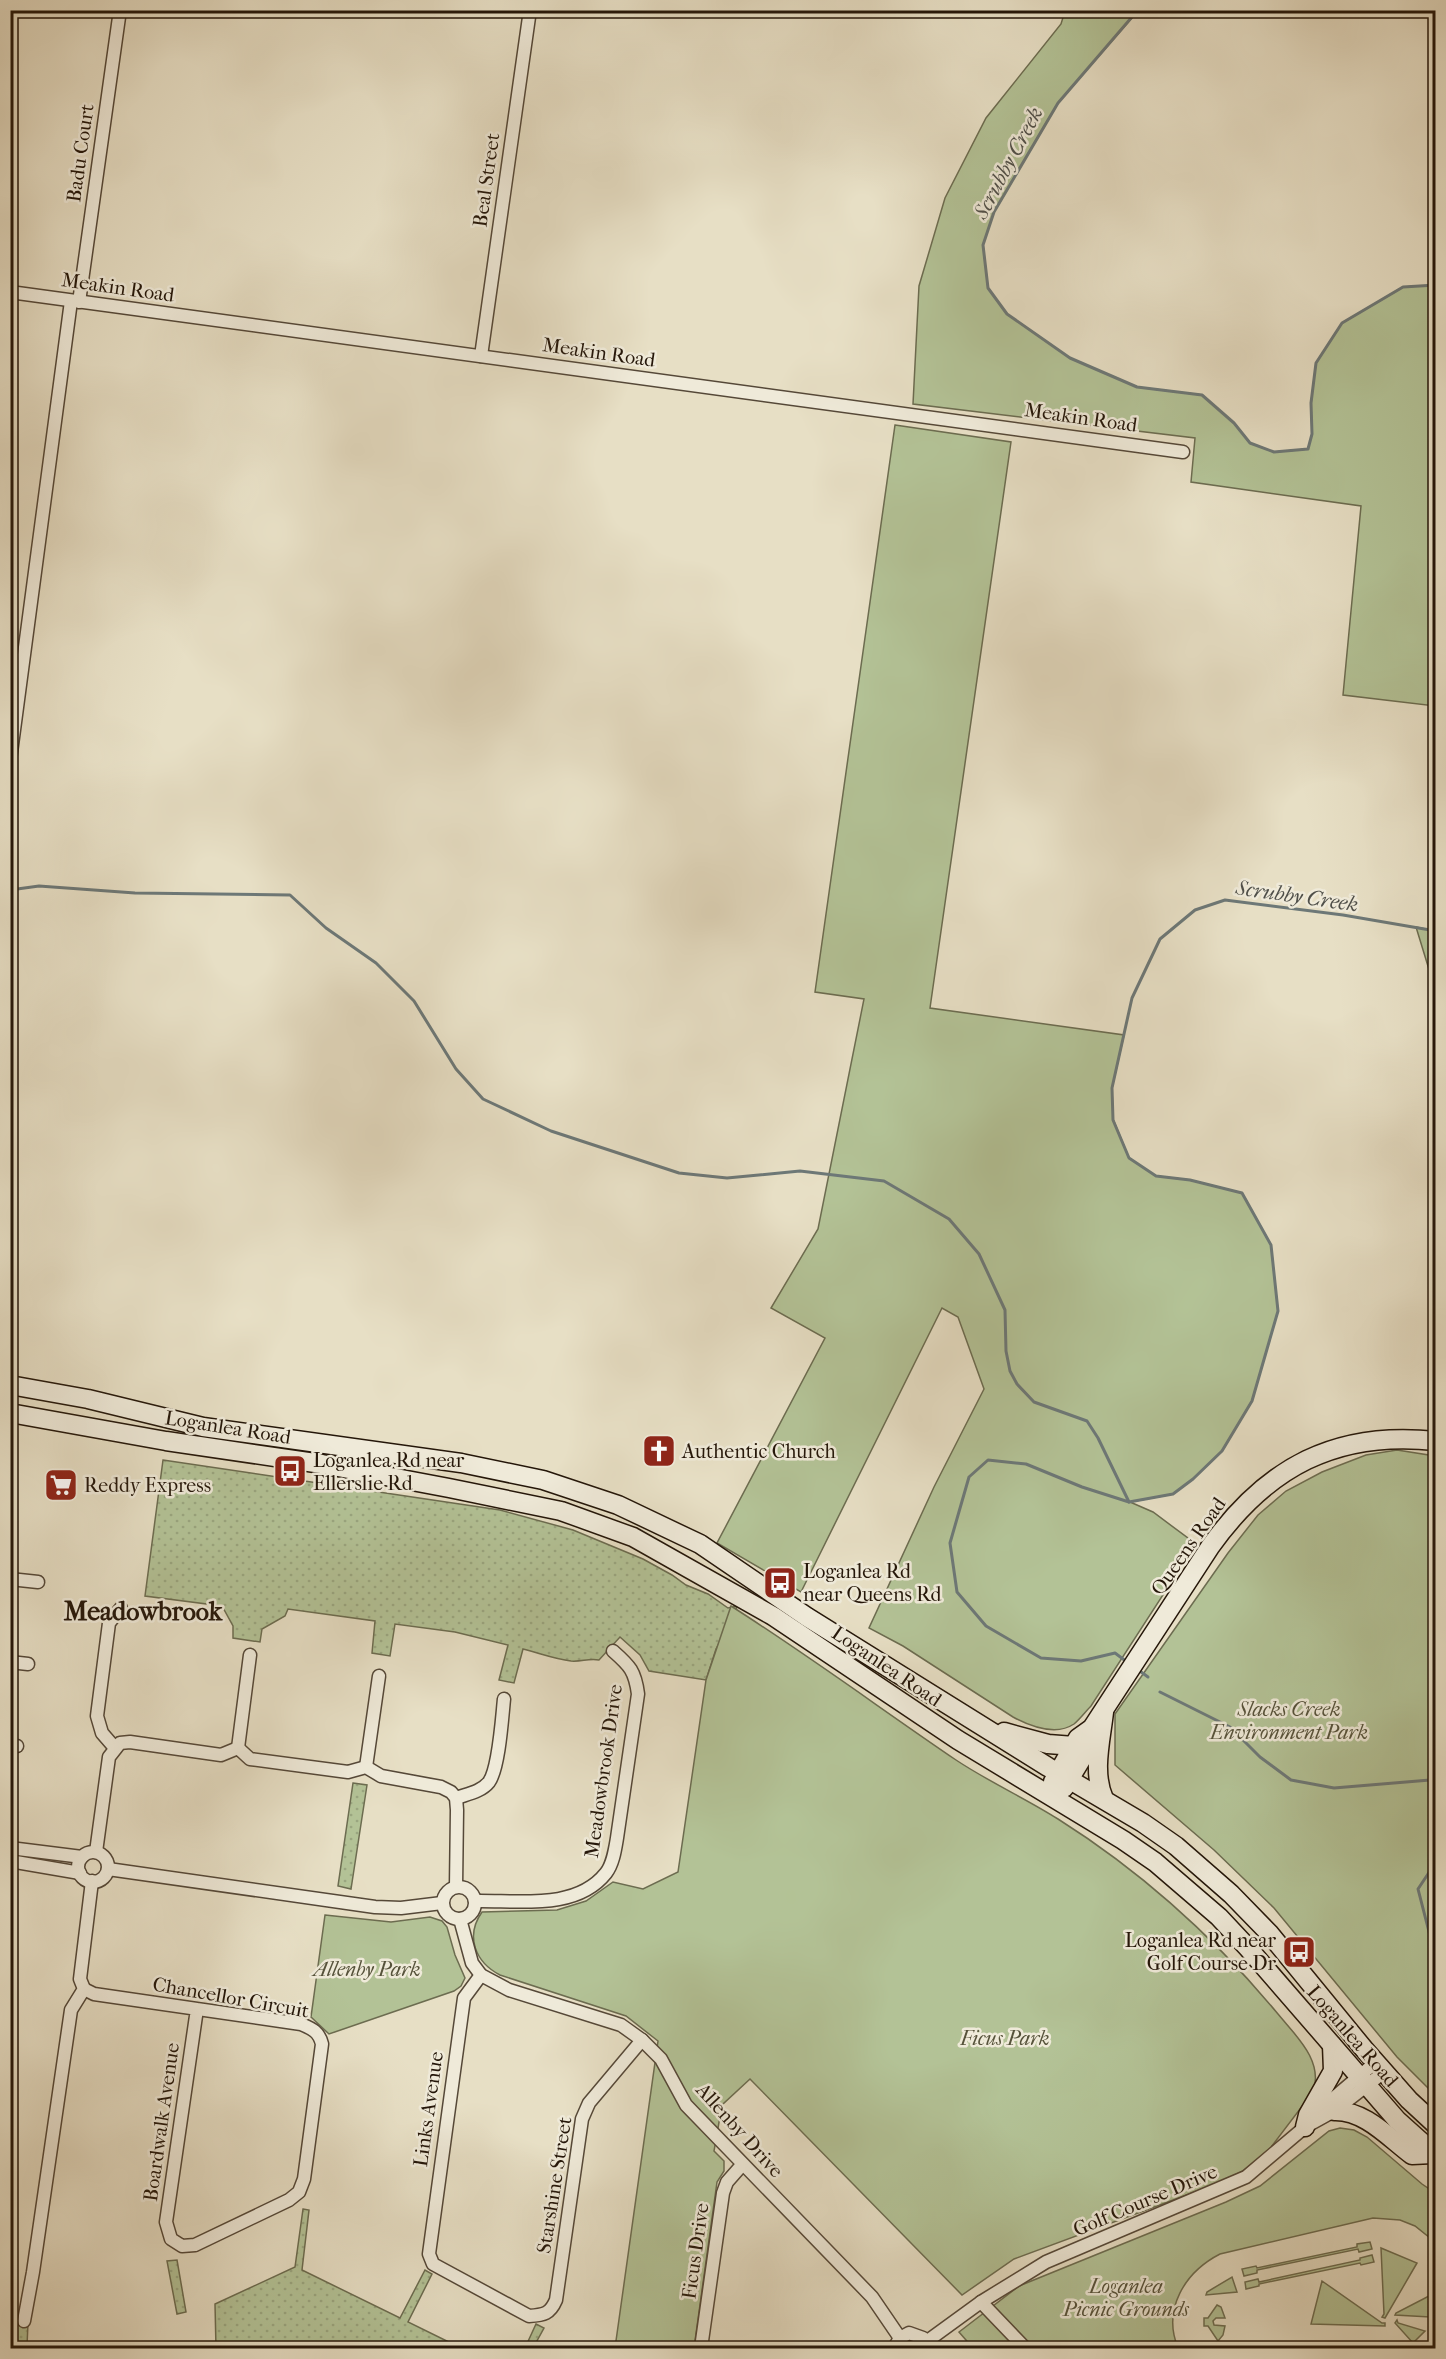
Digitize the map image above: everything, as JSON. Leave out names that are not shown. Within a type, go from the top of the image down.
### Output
[{"type":"main road","name":"Loganlea Road","points":[[10,1384],[70,1395],[203,1427],[461,1463],[533,1477],[581,1491],[652,1519],[700,1544],[807,1617],[1104,1799],[1176,1846],[1231,1894],[1269,1933],[1380,2067],[1436,2125]]},
{"type":"main road","name":"Loganlea Road","points":[[12,1414],[177,1443],[322,1464],[449,1488],[561,1511],[633,1537],[735,1593],[928,1720],[1123,1840],[1184,1885],[1248,1948],[1397,2120],[1434,2154]]},
{"type":"main road","name":"Queens Road","points":[[1064,1776],[1078,1738],[1092,1728],[1210,1547],[1230,1520],[1253,1496],[1281,1474],[1313,1456],[1345,1445],[1380,1439],[1436,1441]]},
{"type":"main road","points":[[1104,1710],[1097,1773],[1104,1799]]},
{"type":"main road","points":[[984,1727],[1043,1743],[1074,1746]]},
{"type":"main road","name":"Queens Road","points":[[1051,1797],[1064,1776],[1090,1745],[1092,1728]]},
{"type":"main road","points":[[1310,2123],[1308,2115],[1333,2072],[1332,2045]]},
{"type":"main road","points":[[1334,2111],[1345,2110],[1355,2114],[1412,2155],[1434,2154]]},
{"type":"street","name":"Badu Court","points":[[10,760],[16,670],[120,10]]},
{"type":"street","name":"Beal Street","points":[[481,356],[530,10]]},
{"type":"street","name":"Meakin Road","points":[[10,292],[1183,452]]},
{"type":"street","points":[[10,1579],[38,1582]]},
{"type":"street","points":[[115,1748],[102,1733],[98,1716],[109,1623],[121,1608]]},
{"type":"street","name":"Meadowbrook Drive","points":[[475,1900],[559,1900],[577,1895],[592,1886],[606,1873],[613,1860],[617,1838],[638,1694],[636,1678],[630,1666],[613,1652]]},
{"type":"street","points":[[238,1748],[250,1655]]},
{"type":"street","points":[[10,1662],[28,1664]]},
{"type":"street","points":[[366,1767],[379,1676]]},
{"type":"street","points":[[456,1798],[477,1791],[488,1782],[494,1770],[504,1699]]},
{"type":"street","points":[[96,1852],[109,1757],[120,1743],[130,1742],[221,1755],[238,1748]]},
{"type":"street","points":[[238,1748],[250,1759],[348,1772],[366,1767],[381,1776],[441,1787],[456,1798]]},
{"type":"street","points":[[456,1798],[456,1887]]},
{"type":"street","points":[[10,1848],[82,1857]]},
{"type":"street","points":[[90,1852],[96,1852],[106,1859],[108,1869],[101,1879],[92,1881],[84,1878],[80,1873],[79,1863],[82,1857],[90,1852]]},
{"type":"street","points":[[10,1861],[80,1873]]},
{"type":"street","points":[[108,1869],[375,1907],[401,1908],[442,1903]]},
{"type":"street","points":[[24,2321],[71,2010],[84,1989],[80,1979],[92,1881]]},
{"type":"street","points":[[456,1887],[470,1891],[475,1900],[473,1911],[465,1918],[455,1919],[446,1913],[442,1903],[445,1894],[456,1887]]},
{"type":"street","points":[[460,1919],[472,1963],[481,1975]]},
{"type":"street","name":"Allenby Drive","points":[[481,1975],[509,1990],[621,2025],[642,2040],[661,2059],[686,2105],[872,2297],[897,2343]]},
{"type":"street","name":"Links Avenue","points":[[481,1975],[464,1998],[429,2254],[433,2264],[529,2316],[546,2315]]},
{"type":"street","name":"Chancellor Circuit","points":[[84,1989],[94,1994],[301,2024],[312,2028],[320,2035],[322,2044],[304,2179],[299,2192],[290,2200],[195,2245],[182,2246],[171,2239]]},
{"type":"street","name":"Boardwalk Avenue","points":[[171,2239],[166,2222],[197,2009]]},
{"type":"street","name":"Starshine Street","points":[[546,2315],[552,2310],[556,2300],[582,2119],[589,2103],[642,2040]]},
{"type":"street","name":"Golf Course Drive","points":[[1310,2123],[1334,2111],[1380,2067]]},
{"type":"street","name":"Golf Course Drive","points":[[897,2343],[914,2334],[927,2345],[981,2302],[1046,2262],[1246,2176],[1310,2123],[1323,2107],[1363,2082]]},
{"type":"street","name":"Ficus Drive","points":[[701,2349],[723,2193],[727,2182],[742,2165]]},
{"type":"street","points":[[981,2302],[1025,2349]]},
{"type":"green space","points":[[1065,11],[1138,11],[1058,103],[994,212],[983,245],[988,288],[1007,314],[1070,358],[1137,387],[1202,395],[1234,423],[1250,443],[1274,452],[1308,449],[1312,434],[1311,403],[1316,363],[1342,323],[1403,287],[1435,285],[1435,706],[1343,695],[1361,506],[1191,482],[1195,438],[913,404],[919,286],[945,198],[986,118],[1061,24]]},
{"type":"green space","points":[[895,425],[1011,442],[930,1008],[1124,1035],[1112,1088],[1113,1119],[1129,1158],[1156,1176],[1190,1180],[1242,1193],[1271,1245],[1278,1311],[1252,1401],[1222,1451],[1193,1479],[1173,1494],[1130,1502],[1153,1512],[1196,1544],[1091,1706],[1067,1728],[1043,1728],[1013,1717],[903,1646],[869,1628],[934,1487],[984,1389],[958,1317],[942,1308],[801,1592],[717,1543],[825,1338],[771,1308],[818,1229],[864,999],[815,992]]},
{"type":"green space","points":[[1416,927],[1435,931],[1435,989]]},
{"type":"green space","name":"Slacks Creek Environment Park","points":[[1397,1450],[1435,1456],[1435,2095],[1397,2057],[1274,1908],[1214,1850],[1115,1765],[1115,1714],[1228,1553],[1258,1515],[1286,1491],[1322,1472],[1366,1455]]},
{"type":"green space","points":[[163,1460],[500,1510],[573,1530],[643,1559],[686,1585],[708,1594],[728,1608],[736,1606],[737,1612],[716,1649],[706,1680],[649,1671],[640,1655],[620,1637],[599,1660],[571,1661],[523,1649],[514,1683],[499,1680],[508,1645],[455,1632],[395,1624],[390,1656],[372,1653],[375,1621],[288,1609],[285,1616],[262,1629],[260,1642],[233,1638],[233,1626],[222,1606],[145,1596]]},
{"type":"green space","name":"Ficus Park","points":[[731,1606],[956,1760],[1089,1839],[1176,1908],[1229,1959],[1300,2040],[1312,2059],[1315,2070],[1313,2092],[1259,2163],[1219,2183],[1014,2259],[962,2295],[750,2079],[722,2105],[714,2151],[724,2161],[724,2171],[717,2182],[694,2348],[615,2348],[658,2041],[626,2016],[500,1975],[491,1970],[475,1948],[474,1930],[482,1912],[557,1910],[586,1901],[613,1882],[643,1889],[678,1872],[706,1680]]},
{"type":"green space","points":[[353,1783],[367,1785],[351,1889],[338,1886]]},
{"type":"green space","name":"Allenby Park","points":[[325,1915],[391,1922],[430,1917],[442,1921],[447,1927],[465,1978],[461,1986],[454,1991],[329,2034],[311,2017]]},
{"type":"green space","name":"Loganlea Picnic Grounds","points":[[1340,2128],[1354,2130],[1367,2137],[1435,2193],[1435,2242],[1415,2226],[1400,2220],[1373,2218],[1220,2254],[1196,2271],[1180,2293],[1173,2319],[1178,2348],[973,2348],[959,2332],[1019,2286],[1260,2186],[1329,2131]]},
{"type":"green space","points":[[303,2209],[309,2210],[302,2270],[400,2318],[425,2270],[432,2274],[408,2322],[461,2348],[216,2348],[215,2304],[295,2267]]},
{"type":"green space","points":[[1370,2242],[1372,2249],[1359,2252],[1358,2249],[1257,2270],[1257,2273],[1244,2276],[1242,2269],[1256,2266],[1257,2268],[1357,2247],[1357,2244]]},
{"type":"green space","points":[[1381,2248],[1417,2263],[1385,2318],[1382,2317],[1384,2314]]},
{"type":"green space","points":[[1372,2255],[1374,2262],[1259,2284],[1259,2286],[1246,2289],[1245,2282],[1258,2279],[1259,2282],[1360,2260],[1360,2258]]},
{"type":"green space","points":[[177,2260],[186,2312],[177,2314],[167,2261]]},
{"type":"green space","points":[[1232,2277],[1237,2292],[1206,2295],[1207,2292]]},
{"type":"green space","points":[[1322,2281],[1385,2323],[1385,2326],[1311,2324]]},
{"type":"green space","points":[[1429,2296],[1430,2317],[1395,2315],[1396,2313]]},
{"type":"green space","points":[[1217,2305],[1221,2307],[1225,2318],[1216,2318],[1213,2321],[1214,2325],[1225,2326],[1223,2335],[1218,2341],[1208,2326],[1204,2326],[1204,2318],[1208,2318]]},
{"type":"green space","points":[[1397,2320],[1398,2323],[1425,2331],[1413,2343],[1395,2323]]},
{"type":"green space","points":[[28,2323],[27,2346],[13,2348],[15,2325]]},
{"type":"green space","points":[[536,2324],[544,2328],[533,2348],[525,2348]]},
{"type":"waterway","name":"Scrubby Creek","points":[[1138,10],[1058,103],[994,212],[983,245],[988,288],[1007,314],[1070,358],[1137,387],[1202,395],[1234,423],[1250,443],[1274,452],[1308,449],[1312,434],[1311,403],[1316,363],[1342,323],[1403,287],[1436,285]]},
{"type":"waterway","points":[[10,890],[39,886],[135,893],[290,895],[326,928],[376,963],[414,1001],[456,1069],[483,1099],[551,1131],[679,1173],[727,1178],[800,1171],[884,1181],[949,1219],[979,1254],[1005,1310],[1006,1351],[1010,1371],[1017,1384],[1034,1402],[1087,1421],[1098,1438],[1129,1502]]},
{"type":"waterway","name":"Scrubby Creek","points":[[1127,1662],[1115,1653],[1081,1661],[1041,1658],[986,1626],[957,1592],[950,1543],[969,1477],[988,1460],[1026,1464],[1082,1487],[1129,1502],[1173,1494],[1193,1479],[1222,1451],[1252,1401],[1278,1311],[1271,1245],[1242,1193],[1190,1180],[1156,1176],[1129,1158],[1113,1120],[1112,1088],[1132,998],[1160,939],[1195,910],[1225,900],[1343,915],[1436,931]]},
{"type":"waterway","name":"Scrubby Creek","points":[[1137,1669],[1148,1677]]},
{"type":"waterway","name":"Scrubby Creek","points":[[1160,1692],[1230,1727],[1260,1757],[1291,1780],[1334,1788],[1430,1780],[1436,1784]]},
{"type":"waterway","name":"Scrubby Creek","points":[[1436,1862],[1418,1889],[1436,1959]]},
{"type":"place","name":"Authentic Church","points":[[659,1451]]},
{"type":"place","name":"Loganlea Rd near Ellerslie Rd","points":[[290,1471]]},
{"type":"place","name":"Reddy Express","points":[[61,1485]]},
{"type":"place","name":"Loganlea Rd near Queens Rd","points":[[780,1583]]},
{"type":"place","name":"Loganlea Rd near Golf Course Dr","points":[[1299,1952]]},
{"type":"district","name":"Meadowbrook","points":[[143,1611]]}]
